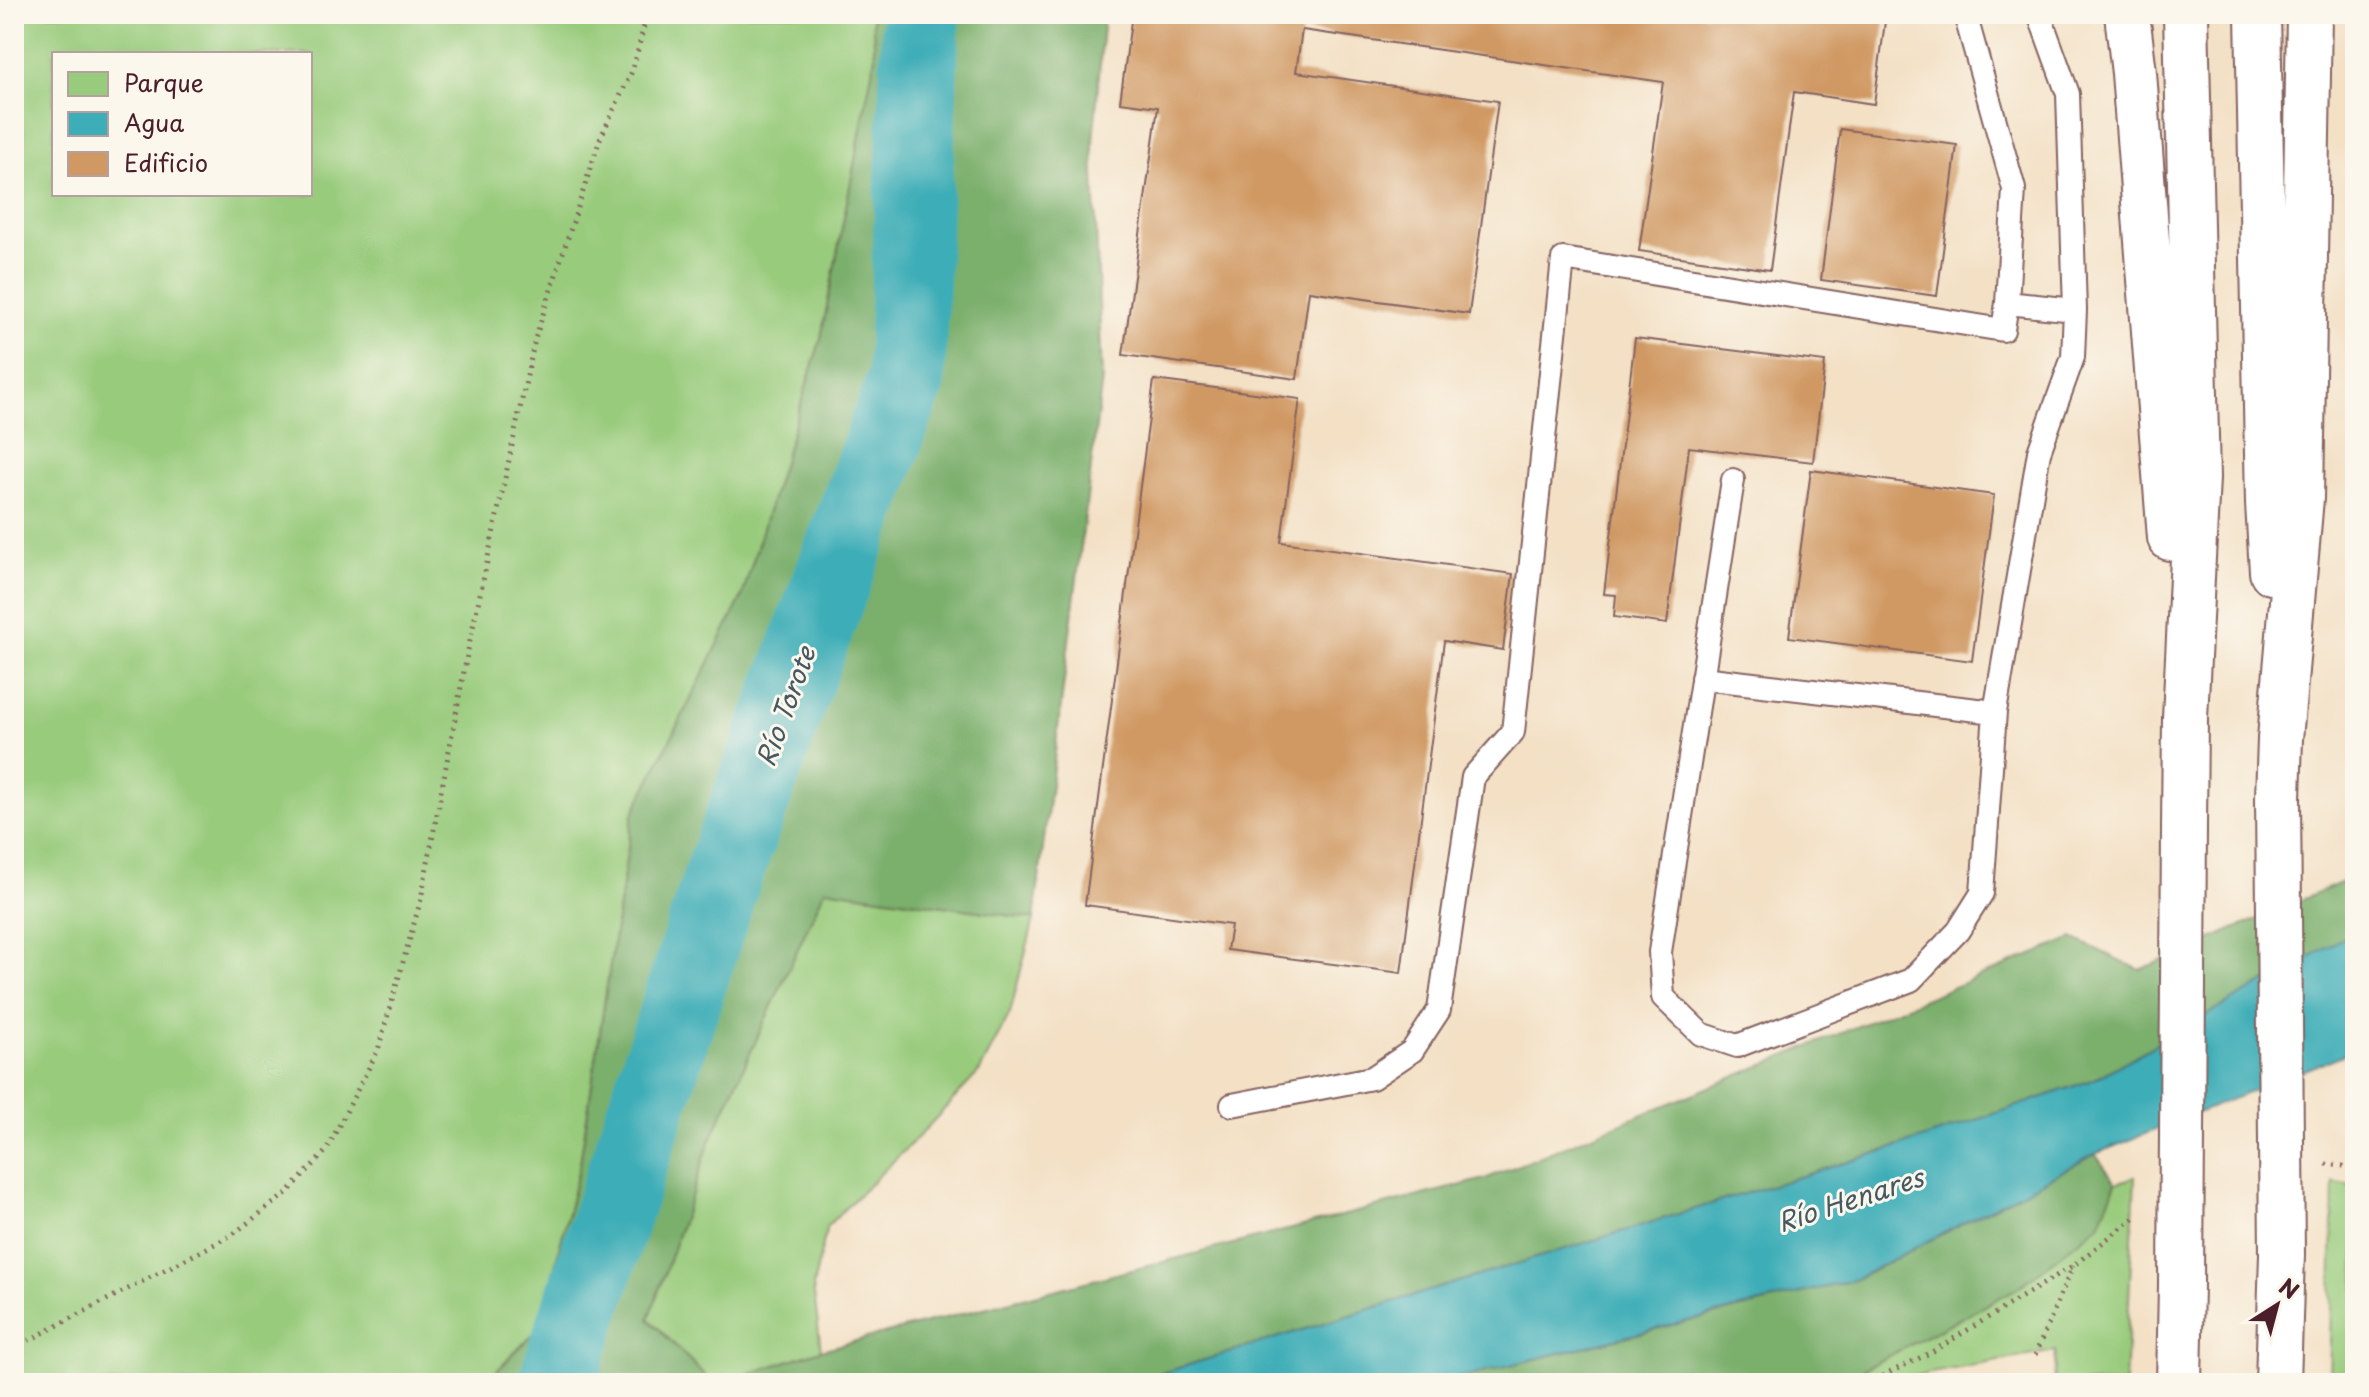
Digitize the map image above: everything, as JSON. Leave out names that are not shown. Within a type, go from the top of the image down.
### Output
[{"type":"highway","points":[[2127,14],[2185,718]]},
{"type":"highway","points":[[2179,1383],[2185,718],[2197,478],[2186,14]]},
{"type":"highway","points":[[2258,14],[2268,503],[2280,739]]},
{"type":"highway","points":[[2278,1383],[2282,1254],[2278,798],[2280,739],[2301,498],[2309,14]]},
{"type":"lane","points":[[1232,1105],[1372,1078],[1412,1051],[1439,1010],[1473,777],[1513,732],[1563,259],[2003,330],[2014,189],[1965,14]]},
{"type":"lane","points":[[1733,480],[1660,952],[1663,997],[1701,1034],[1737,1046],[1911,980],[1958,931],[1982,893],[1995,712],[2039,452],[2073,357],[2075,310],[2068,94],[2039,14]]},
{"type":"lane","points":[[2007,303],[2075,310]]},
{"type":"lane","points":[[1702,678],[1995,712]]},
{"type":"path","points":[[14,1348],[232,1235],[288,1192],[326,1151],[378,1050],[421,899],[467,655],[535,339],[600,139],[633,69],[647,14]]},
{"type":"path","points":[[2312,1163],[2343,1166],[2355,1172]]},
{"type":"path","points":[[1868,1383],[1930,1353],[2074,1265],[2142,1212]]},
{"type":"path","points":[[2035,1355],[2074,1265]]},
{"type":"green space","points":[[14,14],[872,14],[875,56],[821,338],[742,597],[633,814],[580,1164],[540,1327],[485,1383],[14,1383]]},
{"type":"green space","points":[[872,14],[1104,14],[1093,146],[1102,379],[1034,919],[825,889],[710,1141],[649,1319],[712,1383],[485,1383],[540,1327],[580,1164],[633,814],[742,597],[821,338],[875,56]]},
{"type":"green space","points":[[2355,868],[2355,937],[2354,932],[2095,1079],[1919,1140],[1130,1383],[721,1383],[821,1350],[1485,1179],[2073,938],[2140,970],[2350,879]]},
{"type":"green space","points":[[825,889],[1034,919],[1010,1013],[980,1071],[827,1226],[813,1286],[821,1350],[721,1383],[712,1383],[649,1319],[710,1141]]},
{"type":"green space","points":[[2095,1154],[2116,1183],[2099,1225],[2018,1288],[1837,1383],[1438,1383],[1854,1280]]},
{"type":"green space","points":[[2135,1177],[2125,1383],[2054,1383],[2056,1351],[1874,1383],[1837,1383],[2018,1288],[2098,1225],[2116,1183]]},
{"type":"green space","points":[[2334,1182],[2355,1187],[2355,1383],[2329,1383]]},
{"type":"water","name":"Río Henares","points":[[2355,931],[2355,1050],[2095,1154],[1854,1280],[1438,1383],[1130,1383],[1919,1140],[2095,1079]]},
{"type":"building","points":[[1132,14],[1886,14],[1874,104],[1794,92],[1770,270],[1639,251],[1663,82],[1302,30],[1296,72],[1498,101],[1469,314],[1309,291],[1297,379],[1123,355],[1158,107],[1120,102]]},
{"type":"building","points":[[1840,129],[1957,145],[1937,296],[1821,280]]},
{"type":"building","points":[[1635,338],[1825,362],[1813,462],[1689,447],[1667,624],[1614,617],[1616,595],[1604,594]]},
{"type":"building","points":[[1154,380],[1300,399],[1281,542],[1513,574],[1503,650],[1444,641],[1401,973],[1227,950],[1231,925],[1085,905]]},
{"type":"building","points":[[1811,470],[1994,495],[1972,661],[1789,637]]},
{"type":"waterway","name":"Río Torote","points":[[557,1383],[722,878],[906,380],[921,14]]}]
